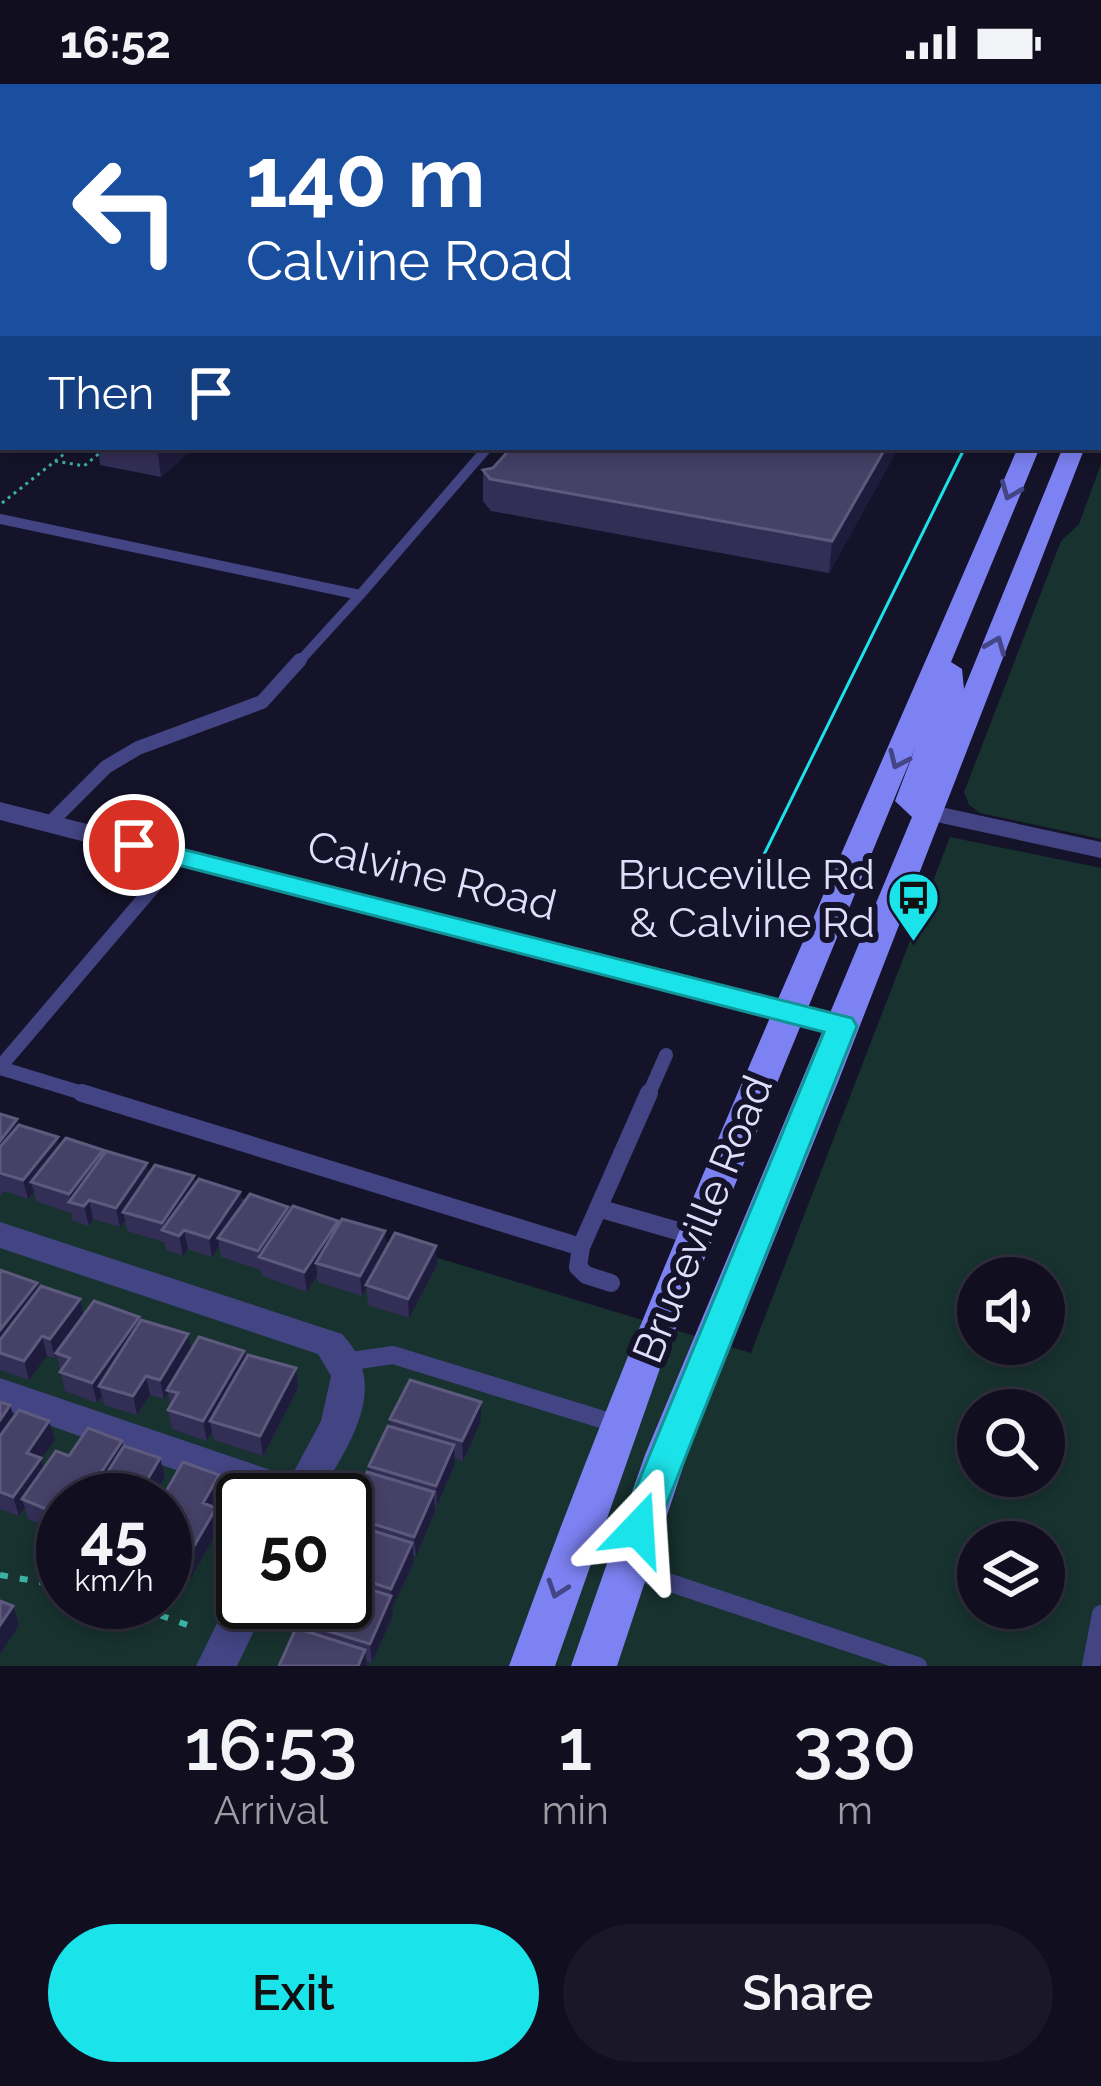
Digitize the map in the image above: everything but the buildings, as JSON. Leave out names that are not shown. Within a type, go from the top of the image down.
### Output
[{"type":"main road","name":"Bruceville Road","points":[[532,1666],[619,1425],[786,1011],[943,658],[1028,450]]},
{"type":"main road","name":"Bruceville Road","points":[[594,1666],[625,1567],[1073,450]]},
{"type":"main road","points":[[927,812],[916,810],[908,801],[951,690],[953,676],[943,658]]},
{"type":"street","name":"Calvine Road","points":[[0,812],[842,1026]]},
{"type":"street","points":[[927,812],[1101,850]]},
{"type":"street","points":[[0,1235],[329,1343],[345,1362],[350,1379],[344,1408],[312,1473]]},
{"type":"street","points":[[0,1393],[228,1473]]},
{"type":"street","points":[[216,1666],[234,1629]]},
{"type":"lane","points":[[49,824],[106,767],[138,748],[262,702],[485,450]]},
{"type":"lane","points":[[0,519],[360,595]]},
{"type":"lane","points":[[179,856],[0,1067],[581,1247]]},
{"type":"lane","points":[[611,1283],[586,1275],[578,1267],[581,1247],[666,1054]]},
{"type":"lane","points":[[598,1208],[695,1236]]},
{"type":"lane","points":[[345,1362],[393,1355],[619,1425]]},
{"type":"lane","points":[[625,1567],[918,1666]]},
{"type":"lane","points":[[1091,1666],[1101,1614]]},
{"type":"path","points":[[0,504],[70,450]]},
{"type":"path","points":[[55,461],[84,466],[103,450]]},
{"type":"path","points":[[0,1575],[36,1581]]},
{"type":"green space","points":[[1101,464],[1101,839],[980,813],[969,805],[964,792],[1061,541],[1079,524]]},
{"type":"green space","points":[[950,837],[1101,868],[1101,1666],[0,1666],[0,1125],[751,1353]]},
{"type":"tram line","points":[[751,881],[964,450]]},
{"type":"place","name":"Bruceville Rd & Calvine Rd","points":[[914,944]]},
{"type":"route","points":[[134,845],[842,1026],[638,1529]]}]
